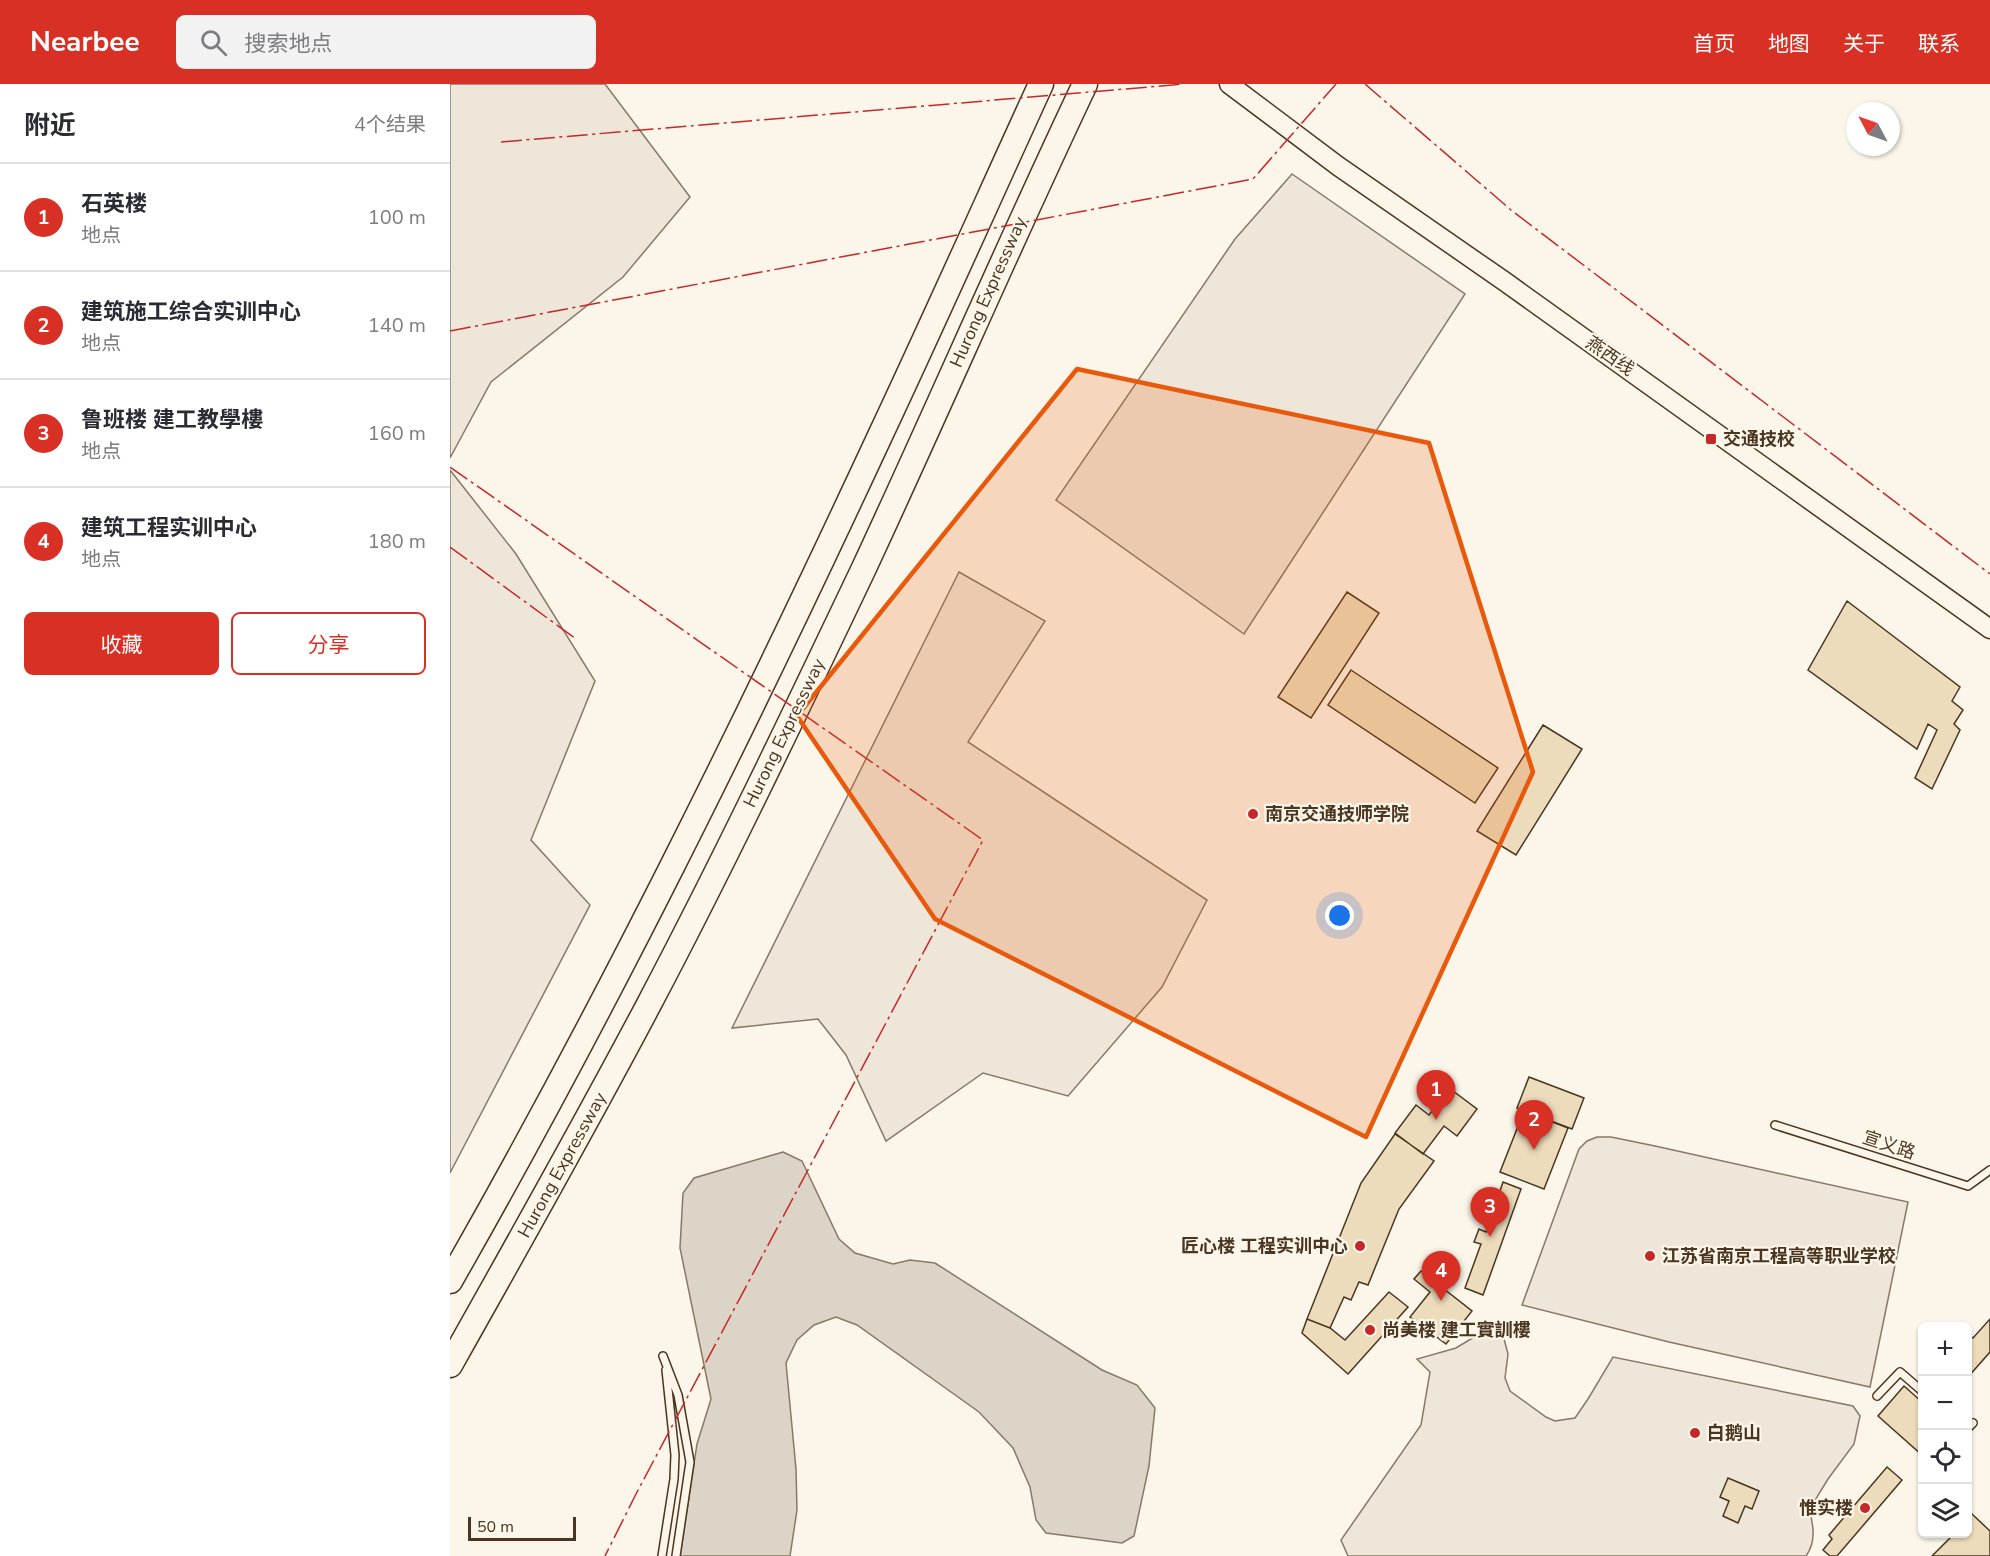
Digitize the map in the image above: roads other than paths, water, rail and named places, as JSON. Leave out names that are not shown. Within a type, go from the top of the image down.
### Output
[{"type":"highway","points":[[450,1281],[500,1194],[608,990],[737,736],[880,437],[1041,84]]},
{"type":"highway","name":"Hurong Expressway","points":[[450,1365],[649,1004],[746,812],[865,566],[1024,212],[1085,84]]},
{"type":"main road","name":"燕西线","points":[[1229,84],[1338,166],[1504,281],[1990,629]]},
{"type":"lane","name":"宣义路","points":[[1775,1125],[1968,1186],[1990,1170]]},
{"type":"lane","points":[[662,1556],[674,1479],[675,1455],[671,1403],[663,1356],[678,1395],[690,1462],[676,1556]]},
{"type":"lane","points":[[1877,1396],[1900,1372],[1918,1387]]},
{"type":"place","name":"交通技校","points":[[1711,439]]},
{"type":"place","name":"南京交通技师学院","points":[[1253,814]]},
{"type":"place","name":"石英楼","points":[[1436,1120]]},
{"type":"place","name":"建筑施工综合实训中心","points":[[1534,1150]]},
{"type":"place","name":"鲁班楼 建工教學樓","points":[[1490,1237]]},
{"type":"place","name":"匠心楼 工程实训中心","points":[[1360,1246]]},
{"type":"place","name":"江苏省南京工程高等职业学校","points":[[1650,1256]]},
{"type":"place","name":"建筑工程实训中心","points":[[1441,1301]]},
{"type":"place","name":"尚美楼 建工實訓樓","points":[[1370,1330]]},
{"type":"place","name":"白鹅山","points":[[1695,1433]]},
{"type":"place","name":"惟实楼","points":[[1865,1508]]}]
